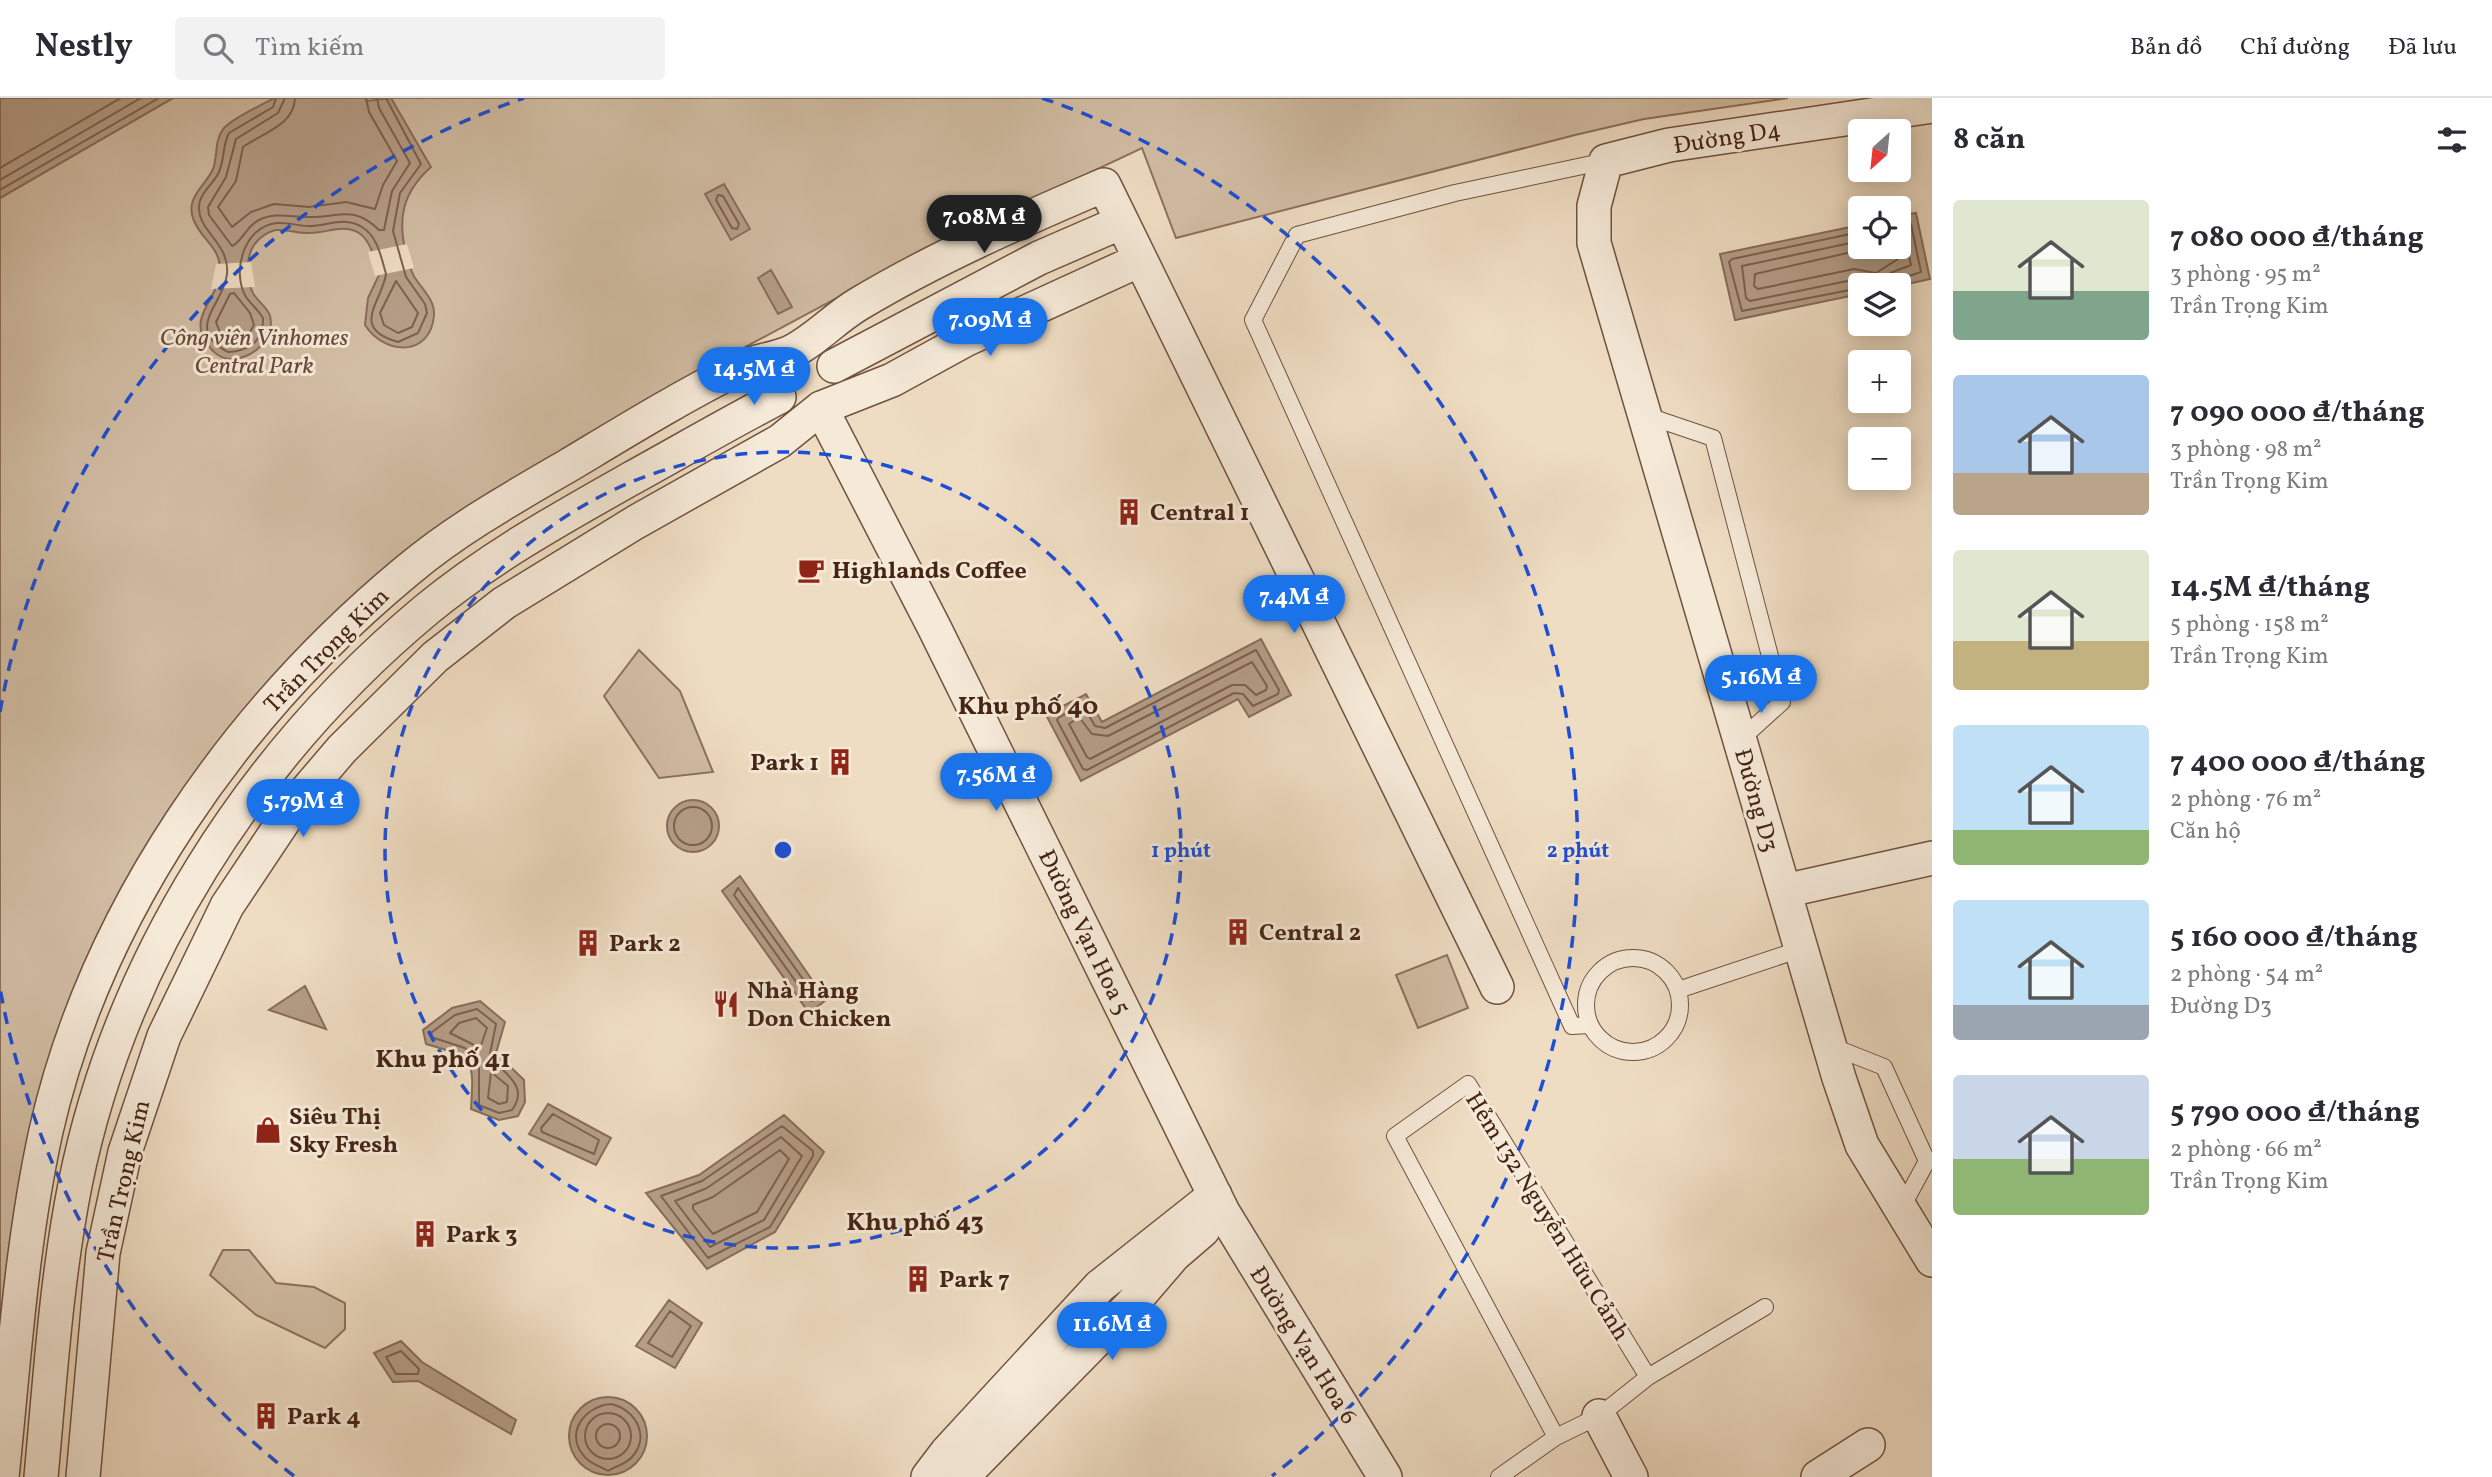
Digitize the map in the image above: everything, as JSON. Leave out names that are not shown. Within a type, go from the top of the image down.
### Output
[{"type":"street","name":"Đường D4","points":[[1606,161],[1669,145],[1932,106]]},
{"type":"street","name":"Đường D3","points":[[1606,161],[1594,206],[1594,243],[1829,1045],[1862,1145],[1932,1260]]},
{"type":"street","name":"Trần Trọng Kim","points":[[2,1477],[27,1231],[47,1128],[72,1043],[107,956],[185,816],[244,734],[305,665],[409,568],[485,514],[741,367],[791,352],[854,307],[929,266],[1021,220],[1104,185],[1122,222]]},
{"type":"street","points":[[834,366],[1039,258],[1122,222],[1497,987]]},
{"type":"street","name":"Trần Trọng Kim","points":[[83,1477],[103,1253],[125,1152],[164,1035],[227,906],[279,827],[342,748],[435,657],[504,603],[636,522],[780,441],[821,408],[892,380],[965,340],[1140,260]]},
{"type":"street","points":[[801,349],[820,352],[834,366],[837,385],[834,394],[821,408],[803,411],[793,409],[779,397],[775,387],[777,367],[791,352],[801,349]]},
{"type":"street","name":"Trần Trọng Kim","points":[[41,1477],[60,1277],[75,1182],[101,1090],[125,1017],[159,943],[211,853],[262,778],[318,713],[376,656],[438,602],[547,526],[779,397]]},
{"type":"street","name":"Đường Vạn Hoa 5","points":[[821,408],[940,639],[1219,1203]]},
{"type":"street","points":[[1784,891],[1932,858]]},
{"type":"street","points":[[928,1477],[947,1452],[1100,1286],[1219,1203]]},
{"type":"street","points":[[962,1477],[1131,1305],[1219,1203]]},
{"type":"street","name":"Đường Vạn Hoa 6","points":[[1219,1203],[1385,1477]]},
{"type":"street","points":[[1599,1416],[1631,1477]]},
{"type":"street","points":[[1818,1477],[1868,1445]]},
{"type":"lane","points":[[1589,1025],[1572,1026],[1253,320],[1297,235],[1455,193],[1606,161]]},
{"type":"lane","points":[[1645,415],[1713,438],[1782,702],[1740,740]]},
{"type":"lane","points":[[1678,990],[1801,949]]},
{"type":"lane","points":[[1646,960],[1660,966],[1678,990],[1681,1006],[1678,1022],[1670,1036],[1658,1046],[1643,1052],[1619,1050],[1598,1038],[1589,1025],[1585,1010],[1592,980],[1602,969],[1616,961],[1646,960]]},
{"type":"lane","points":[[1829,1045],[1884,1067],[1927,1161],[1901,1209]]},
{"type":"lane","name":"Hẻm 132 Nguyễn Hữu Cảnh","points":[[1556,1437],[1395,1136],[1468,1084],[1648,1377]]},
{"type":"lane","points":[[1499,1477],[1556,1437],[1599,1416],[1648,1377],[1765,1307]]},
{"type":"green space","name":"Công viên Vinhomes Central Park","points":[[173,98],[1788,98],[1644,119],[1176,238],[1142,148],[932,247],[734,353],[425,539],[129,881],[0,1362],[0,198]]},
{"type":"green space","points":[[639,650],[680,691],[713,772],[659,778],[604,696]]},
{"type":"green space","points":[[1447,955],[1468,1008],[1418,1028],[1396,975]]},
{"type":"green space","points":[[223,1250],[249,1250],[276,1283],[314,1287],[345,1303],[345,1329],[325,1348],[256,1315],[210,1275]]},
{"type":"water","points":[[0,98],[173,98],[0,198]]},
{"type":"water","points":[[274,98],[365,98],[367,101],[391,98],[431,167],[408,196],[402,228],[411,269],[431,300],[434,310],[431,329],[425,339],[416,345],[395,347],[374,335],[365,325],[368,298],[379,275],[367,241],[359,233],[346,229],[314,233],[276,230],[261,238],[251,250],[248,273],[254,294],[270,316],[271,325],[265,341],[253,353],[236,359],[222,357],[207,344],[200,325],[220,271],[214,250],[194,221],[192,206],[213,169],[219,138],[224,128]]},
{"type":"water","points":[[724,184],[750,229],[731,240],[705,194]]},
{"type":"water","points":[[1916,213],[1930,279],[1911,283],[1911,273],[1848,273],[1848,296],[1735,320],[1720,254],[1848,227],[1848,259],[1911,259],[1911,214]]},
{"type":"water","points":[[771,270],[792,307],[778,314],[758,278]]},
{"type":"water","points":[[1261,639],[1291,695],[1249,717],[1238,699],[1081,781],[1046,715],[1086,694],[1102,722]]},
{"type":"water","points":[[693,800],[703,802],[711,808],[717,816],[717,836],[711,844],[703,850],[693,852],[683,850],[675,844],[669,836],[667,826],[669,816],[675,808],[683,802]]},
{"type":"water","points":[[740,876],[826,1000],[809,1013],[722,891]]},
{"type":"water","points":[[305,986],[326,1029],[269,1010]]},
{"type":"water","points":[[480,1001],[505,1022],[496,1053],[524,1080],[525,1102],[518,1116],[499,1120],[471,1109],[472,1080],[468,1063],[454,1053],[426,1044],[423,1030],[452,1008]]},
{"type":"water","points":[[548,1104],[611,1138],[596,1165],[529,1134]]},
{"type":"water","points":[[784,1115],[824,1152],[775,1232],[707,1269],[646,1193],[699,1175]]},
{"type":"water","points":[[669,1300],[702,1323],[675,1368],[636,1346]]},
{"type":"water","points":[[401,1341],[422,1362],[516,1420],[511,1434],[418,1381],[393,1382],[374,1353]]},
{"type":"water","points":[[608,1397],[623,1400],[640,1414],[647,1436],[644,1451],[630,1468],[608,1475],[593,1472],[576,1458],[569,1436],[572,1421],[586,1404]]},
{"type":"pier","points":[[407,244],[414,268],[375,276],[368,252]]},
{"type":"pier","points":[[251,262],[255,287],[211,289],[216,264]]},
{"type":"place","name":"Central 1","points":[[1129,512]]},
{"type":"place","name":"Highlands Coffee","points":[[811,570]]},
{"type":"place","name":"Park 1","points":[[840,762]]},
{"type":"place","name":"Central 2","points":[[1238,932]]},
{"type":"place","name":"Park 2","points":[[588,943]]},
{"type":"place","name":"Nhà Hàng Don Chicken","points":[[726,1004]]},
{"type":"place","name":"Siêu Thị Sky Fresh","points":[[268,1130]]},
{"type":"place","name":"Park 3","points":[[425,1234]]},
{"type":"place","name":"Park 7","points":[[918,1279]]},
{"type":"place","name":"Park 4","points":[[266,1416]]},
{"type":"district","name":"Khu phố 40","points":[[1028,705]]},
{"type":"district","name":"Khu phố 41","points":[[443,1058]]},
{"type":"district","name":"Khu phố 43","points":[[915,1221]]}]
